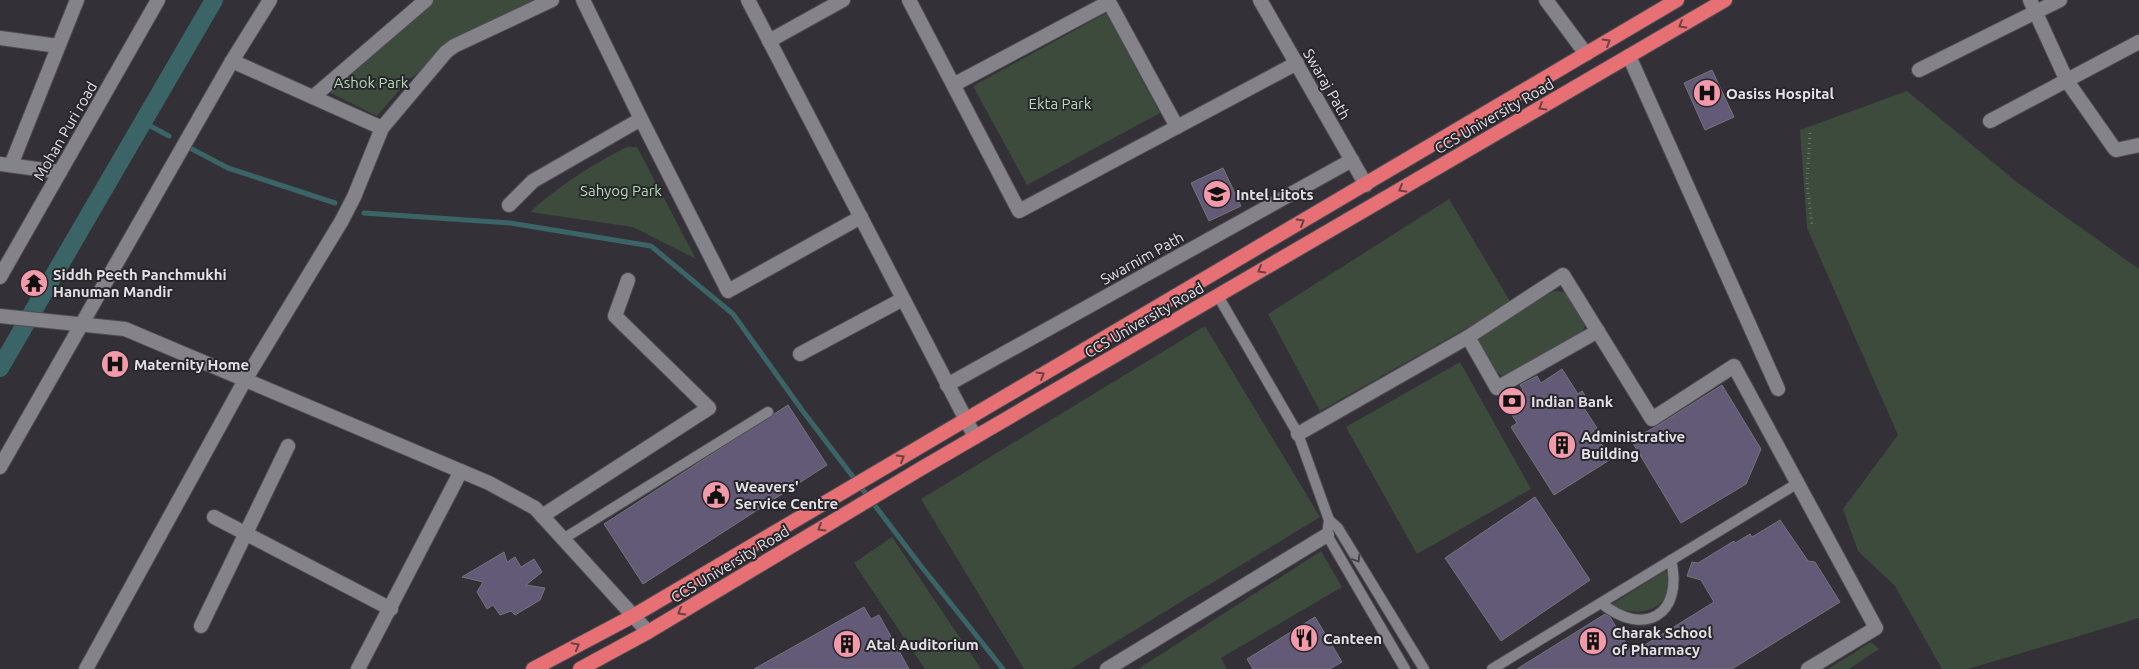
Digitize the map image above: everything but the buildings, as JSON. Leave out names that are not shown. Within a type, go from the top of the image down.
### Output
[{"type":"highway","name":"CCS University Road","points":[[533,669],[633,616],[1677,0]]},
{"type":"highway","name":"CCS University Road","points":[[580,669],[648,632],[975,436],[1724,0]]},
{"type":"street","points":[[60,172],[5,165],[77,0]]},
{"type":"street","name":"Mohan Puri road","points":[[0,277],[158,0]]},
{"type":"street","points":[[0,467],[232,61],[270,0]]},
{"type":"street","points":[[313,97],[426,0]]},
{"type":"street","points":[[91,667],[245,380],[341,222],[354,197],[382,128],[446,52],[454,46],[552,0]]},
{"type":"street","points":[[583,0],[640,119],[728,291],[861,217]]},
{"type":"street","points":[[748,0],[975,436]]},
{"type":"street","points":[[769,41],[843,0]]},
{"type":"street","points":[[909,0],[955,84],[1019,211],[1297,64]]},
{"type":"street","name":"Swaraj Path","points":[[1260,0],[1366,184]]},
{"type":"street","points":[[1546,0],[1586,54]]},
{"type":"street","points":[[1919,70],[2032,6],[2060,0]]},
{"type":"street","points":[[955,84],[1109,2],[1177,127]]},
{"type":"street","points":[[2032,6],[2067,81],[2116,150],[2139,145]]},
{"type":"street","points":[[0,38],[58,46]]},
{"type":"street","points":[[1990,121],[2139,42]]},
{"type":"street","points":[[1628,56],[1778,389]]},
{"type":"street","points":[[232,61],[382,128]]},
{"type":"street","points":[[509,205],[533,181],[640,119]]},
{"type":"street","name":"Swarnim Path","points":[[947,385],[1352,160]]},
{"type":"street","points":[[1298,434],[1468,337],[1564,275],[1652,419],[1734,366],[1876,628],[1808,669]]},
{"type":"street","points":[[542,516],[709,408],[616,316],[628,280]]},
{"type":"street","points":[[800,354],[903,299]]},
{"type":"street","points":[[0,316],[125,330],[490,483],[535,508],[648,632]]},
{"type":"street","points":[[1468,337],[1497,388],[1598,330]]},
{"type":"street","points":[[201,626],[288,446]]},
{"type":"street","points":[[358,669],[391,609],[461,471]]},
{"type":"street","points":[[214,517],[391,609]]},
{"type":"street","points":[[1107,669],[1327,535]]},
{"type":"lane","points":[[1218,296],[1298,434],[1328,520],[1327,535],[1405,669]]},
{"type":"lane","points":[[563,539],[768,412]]},
{"type":"lane","points":[[1492,669],[1798,483]]},
{"type":"lane","points":[[1328,520],[1338,528],[1424,669]]},
{"type":"lane","points":[[1601,603],[1614,614],[1636,621],[1652,618],[1666,608],[1673,596],[1675,577],[1671,560]]},
{"type":"path","points":[[1810,133],[1808,182],[1812,226]]},
{"type":"green space","name":"Ashok Park","points":[[426,0],[552,0],[454,46],[408,80],[377,116],[323,89]]},
{"type":"green space","name":"Ekta Park","points":[[1106,13],[1160,113],[1027,185],[973,86]]},
{"type":"green space","points":[[1907,91],[2018,183],[2139,269],[2139,618],[1968,669],[1942,669],[1895,586],[1858,551],[1843,509],[1898,435],[1807,228],[1800,130]]},
{"type":"green space","name":"Sahyog Park","points":[[627,147],[637,147],[696,259],[633,227],[530,212],[576,176]]},
{"type":"green space","points":[[1449,199],[1511,303],[1320,411],[1268,314]]},
{"type":"green space","points":[[1554,291],[1565,292],[1585,325],[1582,334],[1503,376],[1498,374],[1486,361],[1475,340]]},
{"type":"green space","points":[[1205,326],[1320,517],[1071,669],[1024,669],[921,499]]},
{"type":"green space","points":[[1460,362],[1531,489],[1417,554],[1346,427]]},
{"type":"green space","points":[[892,537],[981,669],[925,669],[854,563]]},
{"type":"green space","points":[[1321,551],[1342,587],[1221,658],[1227,669],[1138,669]]},
{"type":"green space","points":[[1666,570],[1668,583],[1666,594],[1654,608],[1634,612],[1622,610],[1611,605]]},
{"type":"green space","points":[[1871,642],[1879,649],[1849,669],[1828,669]]},
{"type":"waterway","points":[[0,368],[214,0]]},
{"type":"waterway","points":[[141,121],[169,136]]},
{"type":"waterway","points":[[190,148],[228,168],[335,203]]},
{"type":"waterway","points":[[364,213],[510,223],[651,246],[733,314],[802,410],[921,566],[1003,669]]},
{"type":"place","name":"Oasiss Hospital","points":[[1707,93]]},
{"type":"place","name":"Intel Litots","points":[[1217,194]]},
{"type":"place","name":"Siddh Peeth Panchmukhi Hanuman Mandir","points":[[34,283]]},
{"type":"place","name":"Maternity Home","points":[[115,364]]},
{"type":"place","name":"Indian Bank","points":[[1512,401]]},
{"type":"place","name":"Administrative Building","points":[[1562,445]]},
{"type":"place","name":"Weavers' Service Centre","points":[[716,495]]},
{"type":"place","name":"Canteen","points":[[1304,638]]},
{"type":"place","name":"Charak School of Pharmacy","points":[[1593,641]]},
{"type":"place","name":"Atal Auditorium","points":[[847,644]]}]
